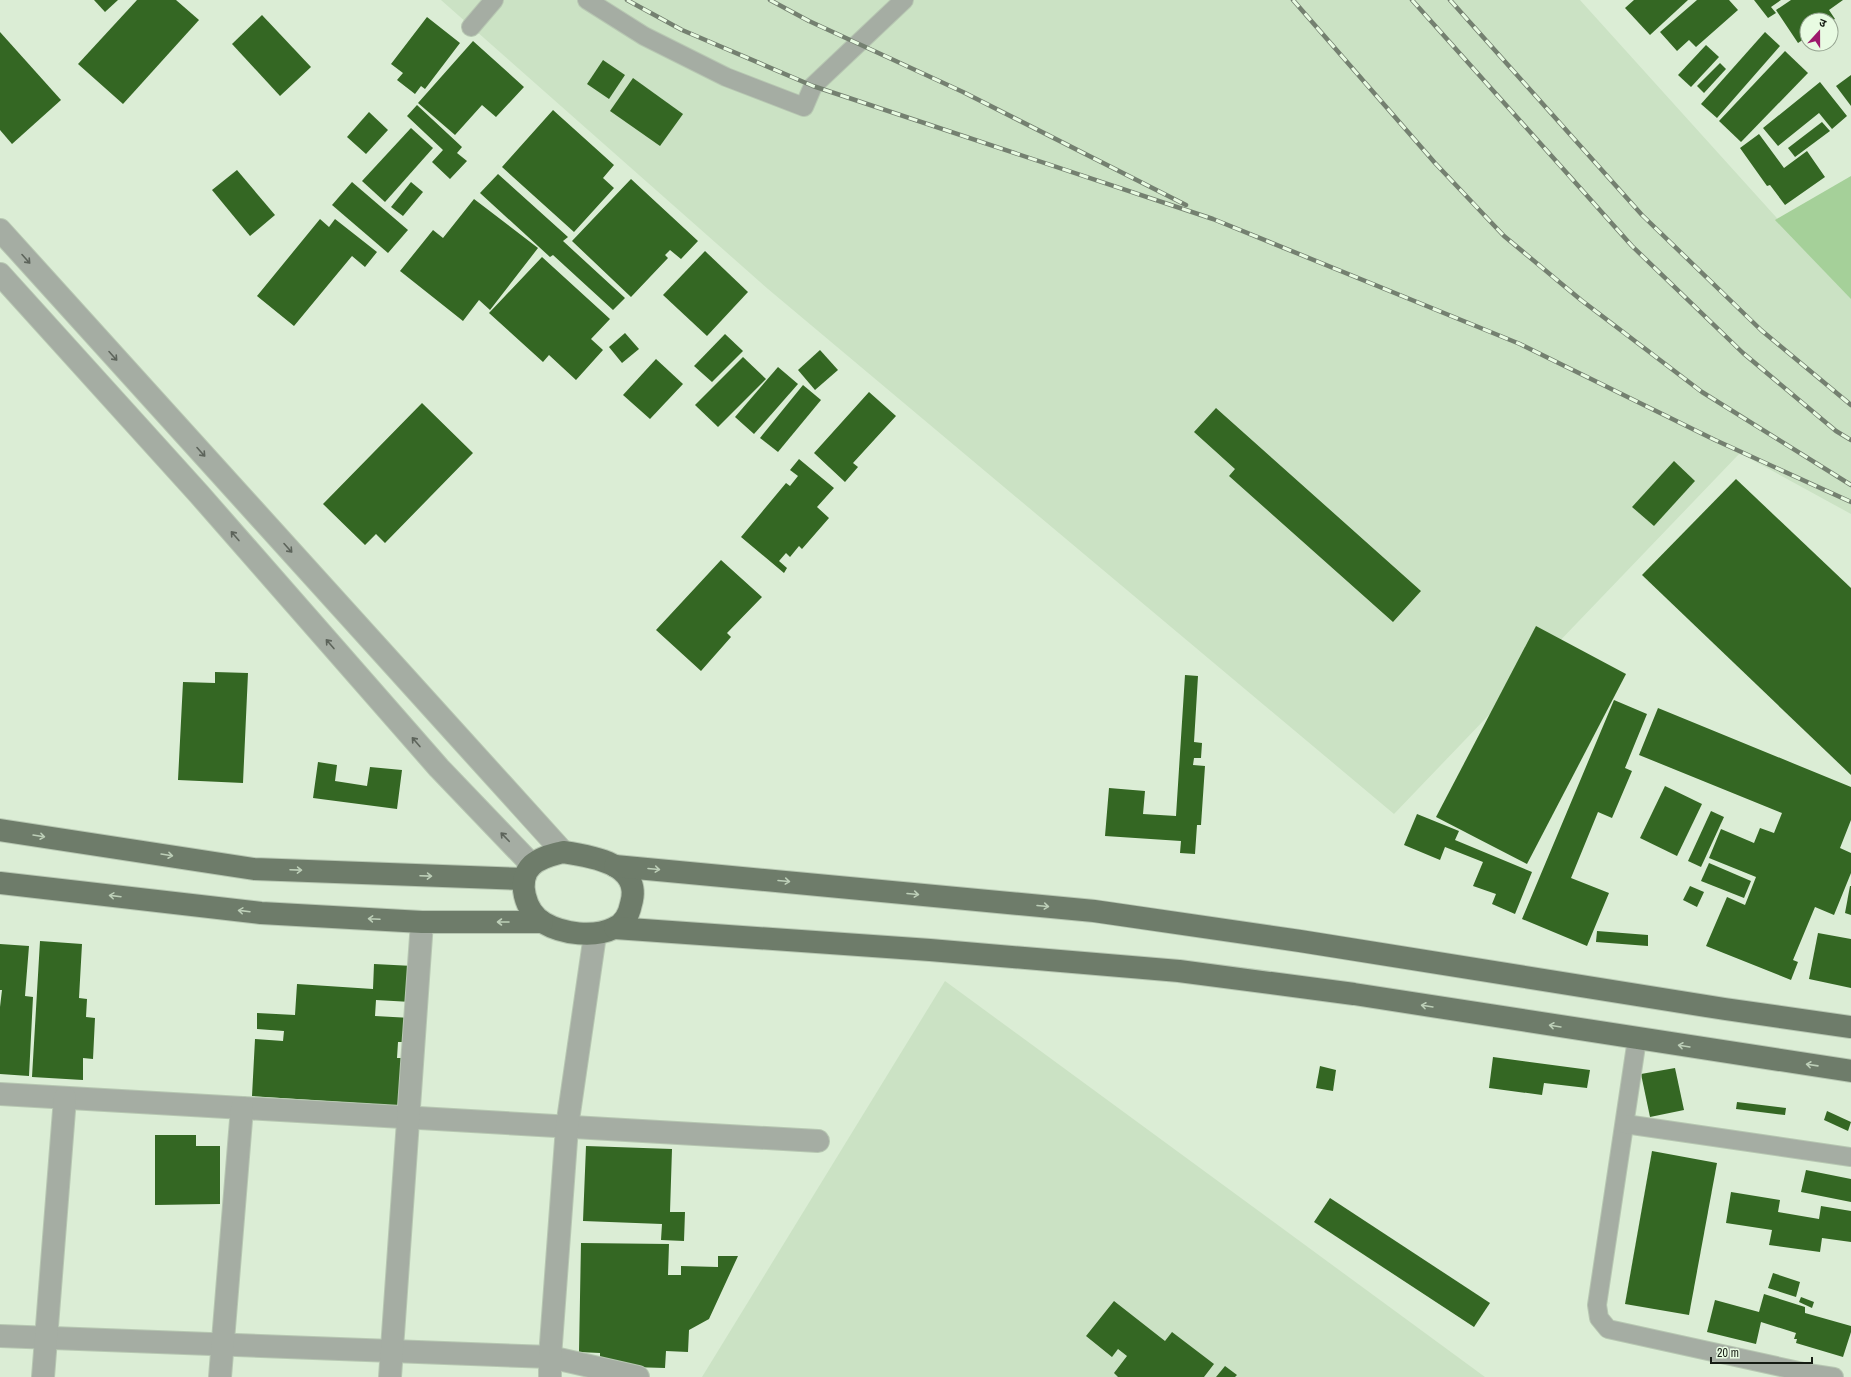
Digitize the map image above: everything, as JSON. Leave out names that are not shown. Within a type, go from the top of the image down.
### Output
[{"type":"main road","points":[[0,830],[254,868],[528,872]]},
{"type":"main road","points":[[542,922],[530,908],[524,895],[528,872],[544,857],[563,852],[590,856],[616,866],[1094,911],[1308,942],[1725,1009],[1851,1027]]},
{"type":"main road","points":[[616,866],[630,878],[634,896],[628,915],[616,928]]},
{"type":"main road","points":[[0,882],[262,913],[422,922],[542,922],[563,931],[595,935],[616,928],[930,950],[1179,971],[1354,994],[1851,1071]]},
{"type":"street","points":[[0,230],[563,852]]},
{"type":"street","points":[[0,274],[199,494],[528,872]]},
{"type":"street","points":[[390,1377],[422,922]]},
{"type":"street","points":[[550,1367],[566,1127],[595,935]]},
{"type":"street","points":[[0,1094],[818,1141]]},
{"type":"street","points":[[43,1377],[65,1098]]},
{"type":"street","points":[[220,1377],[242,1108]]},
{"type":"street","points":[[0,1336],[392,1351],[638,1377]]},
{"type":"lane","points":[[471,27],[494,0]]},
{"type":"lane","points":[[587,0],[644,36],[726,77],[804,107],[813,86],[904,0]]},
{"type":"lane","points":[[1637,1039],[1597,1305],[1600,1318],[1608,1329],[1808,1375],[1834,1377]]},
{"type":"lane","points":[[1625,1124],[1851,1157]]},
{"type":"shaded area","points":[[441,0],[1580,0],[1823,269],[1851,297],[1851,514],[1740,453],[1394,814],[768,289]]},
{"type":"shaded area","points":[[945,981],[1485,1377],[702,1377]]},
{"type":"green space","points":[[1851,176],[1851,299],[1775,220]]},
{"type":"building","points":[[94,0],[118,0],[105,12]]},
{"type":"building","points":[[137,0],[176,0],[199,20],[123,104],[78,64]]},
{"type":"building","points":[[1634,0],[1688,0],[1650,35],[1625,8]]},
{"type":"building","points":[[1697,0],[1729,0],[1738,10],[1696,47],[1689,40],[1677,51],[1660,32]]},
{"type":"building","points":[[1754,0],[1781,0],[1771,7],[1776,13],[1768,18]]},
{"type":"building","points":[[1791,0],[1843,0],[1829,10],[1830,12],[1799,12],[1798,43],[1776,10]]},
{"type":"building","points":[[262,15],[311,67],[280,96],[232,44]]},
{"type":"building","points":[[427,17],[460,43],[425,89],[421,86],[415,94],[397,80],[403,73],[391,64]]},
{"type":"building","points":[[0,32],[61,100],[12,144],[0,130]]},
{"type":"building","points":[[1765,32],[1780,46],[1717,118],[1701,104]]},
{"type":"building","points":[[473,41],[524,87],[496,117],[482,105],[455,135],[418,103]]},
{"type":"building","points":[[1706,45],[1719,57],[1691,87],[1678,75]]},
{"type":"building","points":[[1785,51],[1808,73],[1741,142],[1719,121]]},
{"type":"building","points":[[603,60],[625,75],[609,99],[587,84]]},
{"type":"building","points":[[1720,63],[1726,69],[1704,93],[1697,86]]},
{"type":"building","points":[[1851,75],[1851,106],[1836,86]]},
{"type":"building","points":[[633,78],[683,114],[660,146],[610,111]]},
{"type":"building","points":[[1820,82],[1847,116],[1832,129],[1819,113],[1778,146],[1763,128]]},
{"type":"building","points":[[417,105],[462,147],[457,153],[467,161],[450,179],[432,162],[443,150],[407,116]]},
{"type":"building","points":[[553,110],[614,165],[603,178],[614,188],[574,232],[502,167]]},
{"type":"building","points":[[369,112],[388,130],[366,154],[347,137]]},
{"type":"building","points":[[1822,122],[1830,131],[1795,157],[1788,148]]},
{"type":"building","points":[[411,128],[433,148],[385,202],[362,181]]},
{"type":"building","points":[[1759,134],[1784,168],[1807,151],[1825,177],[1785,205],[1770,185],[1767,186],[1740,148]]},
{"type":"building","points":[[237,170],[275,215],[250,236],[212,190]]},
{"type":"building","points":[[498,174],[568,237],[563,241],[625,298],[613,310],[553,255],[550,257],[480,193]]},
{"type":"building","points":[[631,179],[698,241],[681,259],[670,250],[665,255],[668,258],[631,297],[572,241]]},
{"type":"building","points":[[352,182],[408,230],[388,253],[332,205]]},
{"type":"building","points":[[411,182],[423,192],[403,216],[391,207]]},
{"type":"building","points":[[474,199],[538,248],[490,310],[479,300],[463,321],[400,271],[433,230],[443,238]]},
{"type":"building","points":[[320,219],[329,227],[335,219],[377,252],[365,267],[352,256],[294,326],[257,296]]},
{"type":"building","points":[[705,251],[748,292],[707,336],[663,295]]},
{"type":"building","points":[[542,257],[610,319],[591,339],[603,350],[576,380],[549,355],[543,362],[489,313]]},
{"type":"building","points":[[625,333],[639,349],[622,363],[609,347]]},
{"type":"building","points":[[725,334],[743,351],[712,382],[694,366]]},
{"type":"building","points":[[820,350],[838,370],[815,390],[798,370]]},
{"type":"building","points":[[743,357],[766,379],[718,427],[695,405]]},
{"type":"building","points":[[656,359],[683,384],[650,419],[623,395]]},
{"type":"building","points":[[778,367],[798,384],[754,434],[735,417]]},
{"type":"building","points":[[803,385],[821,400],[778,452],[760,438]]},
{"type":"building","points":[[869,392],[896,416],[853,463],[858,467],[845,482],[814,453]]},
{"type":"building","points":[[422,403],[473,453],[385,543],[376,534],[365,545],[323,504]]},
{"type":"building","points":[[1216,408],[1421,591],[1393,622],[1229,476],[1235,469],[1194,432]]},
{"type":"building","points":[[799,459],[834,488],[817,507],[829,518],[802,549],[799,546],[790,557],[786,553],[779,561],[787,568],[784,573],[741,537],[786,483],[790,486],[798,476],[790,470]]},
{"type":"building","points":[[1674,461],[1695,481],[1654,526],[1632,507]]},
{"type":"building","points":[[1736,479],[1851,588],[1851,775],[1642,575]]},
{"type":"building","points":[[721,560],[762,597],[727,633],[731,637],[701,671],[656,630]]},
{"type":"building","points":[[1536,626],[1626,674],[1527,864],[1436,817]]},
{"type":"building","points":[[215,672],[248,673],[243,783],[178,780],[183,682],[215,683]]},
{"type":"building","points":[[1185,675],[1198,676],[1194,742],[1202,743],[1201,758],[1194,758],[1193,765],[1205,766],[1201,825],[1197,825],[1195,854],[1180,853],[1181,841],[1105,836],[1109,788],[1145,791],[1143,814],[1176,816]]},
{"type":"building","points":[[1614,700],[1647,714],[1625,768],[1632,771],[1612,818],[1598,812],[1571,878],[1609,893],[1587,946],[1522,919]]},
{"type":"building","points":[[1658,708],[1851,787],[1851,820],[1840,848],[1851,853],[1851,873],[1834,915],[1815,907],[1793,960],[1798,962],[1791,980],[1706,946],[1727,897],[1745,905],[1756,877],[1709,858],[1721,829],[1754,843],[1760,828],[1774,833],[1782,813],[1639,755]]},
{"type":"building","points":[[318,762],[337,765],[335,781],[367,786],[370,767],[402,770],[397,809],[313,798]]},
{"type":"building","points":[[1665,786],[1702,804],[1677,856],[1640,838]]},
{"type":"building","points":[[1711,811],[1724,817],[1701,867],[1688,861]]},
{"type":"building","points":[[1417,814],[1459,831],[1455,840],[1532,872],[1515,914],[1492,904],[1496,894],[1473,886],[1483,862],[1445,847],[1440,860],[1404,845]]},
{"type":"building","points":[[1709,863],[1751,881],[1744,898],[1701,881]]},
{"type":"building","points":[[1690,886],[1704,892],[1697,907],[1683,900]]},
{"type":"building","points":[[1851,886],[1851,915],[1845,913]]},
{"type":"building","points":[[1597,931],[1648,935],[1648,946],[1596,942]]},
{"type":"building","points":[[1818,933],[1851,939],[1851,988],[1809,979]]},
{"type":"building","points":[[40,941],[82,944],[79,998],[87,999],[86,1017],[95,1018],[93,1059],[83,1058],[83,1080],[32,1077]]},
{"type":"building","points":[[0,944],[29,946],[25,996],[33,997],[29,1076],[0,1074],[0,1007],[2,990],[0,990]]},
{"type":"building","points":[[374,964],[413,966],[411,1002],[376,1000],[375,1016],[411,1018],[410,1042],[398,1042],[397,1058],[406,1058],[403,1106],[252,1096],[255,1039],[283,1041],[284,1031],[257,1029],[257,1013],[295,1015],[297,984],[373,989]]},
{"type":"building","points":[[1493,1057],[1590,1070],[1587,1088],[1544,1083],[1542,1095],[1489,1088]]},
{"type":"building","points":[[1320,1066],[1336,1070],[1333,1091],[1316,1088]]},
{"type":"building","points":[[1675,1068],[1684,1110],[1650,1117],[1641,1074]]},
{"type":"building","points":[[1737,1102],[1786,1108],[1785,1115],[1736,1109]]},
{"type":"building","points":[[1827,1111],[1851,1122],[1848,1131],[1824,1120]]},
{"type":"building","points":[[155,1135],[196,1135],[196,1146],[220,1146],[220,1204],[155,1205]]},
{"type":"building","points":[[586,1146],[672,1149],[670,1212],[685,1212],[684,1241],[661,1240],[662,1224],[583,1221]]},
{"type":"building","points":[[1652,1151],[1717,1163],[1689,1315],[1625,1304]]},
{"type":"building","points":[[1806,1170],[1851,1179],[1851,1202],[1801,1192]]},
{"type":"building","points":[[1731,1192],[1780,1200],[1778,1212],[1819,1219],[1821,1206],[1851,1211],[1851,1242],[1822,1238],[1820,1252],[1769,1245],[1772,1230],[1726,1223]]},
{"type":"building","points":[[1330,1198],[1490,1303],[1474,1327],[1314,1222]]},
{"type":"building","points":[[581,1243],[669,1244],[668,1275],[681,1275],[681,1266],[718,1267],[718,1256],[738,1256],[709,1319],[689,1330],[688,1352],[666,1351],[665,1368],[600,1366],[600,1353],[579,1352]]},
{"type":"building","points":[[1773,1273],[1800,1282],[1796,1297],[1768,1288]]},
{"type":"building","points":[[1764,1294],[1805,1307],[1805,1313],[1851,1326],[1851,1332],[1843,1357],[1796,1343],[1797,1339],[1794,1339],[1796,1333],[1761,1322],[1756,1344],[1707,1332],[1715,1300],[1759,1312]]},
{"type":"building","points":[[1801,1297],[1814,1302],[1812,1308],[1799,1302]]},
{"type":"building","points":[[1114,1301],[1165,1341],[1172,1332],[1214,1364],[1204,1377],[1118,1377],[1114,1373],[1127,1356],[1118,1349],[1112,1357],[1086,1336]]},
{"type":"building","points":[[1225,1366],[1237,1375],[1235,1377],[1216,1377]]},
{"type":"railway","points":[[627,0],[682,30],[813,86],[1213,219],[1520,344],[1715,440],[1851,502]]},
{"type":"railway","points":[[770,0],[809,21],[963,92],[1186,205]]},
{"type":"railway","points":[[1293,0],[1435,163],[1504,236],[1581,300],[1702,392],[1851,485]]},
{"type":"railway","points":[[1412,0],[1632,246],[1743,353],[1836,431],[1851,440]]},
{"type":"railway","points":[[1450,0],[1642,215],[1761,330],[1851,405]]}]
